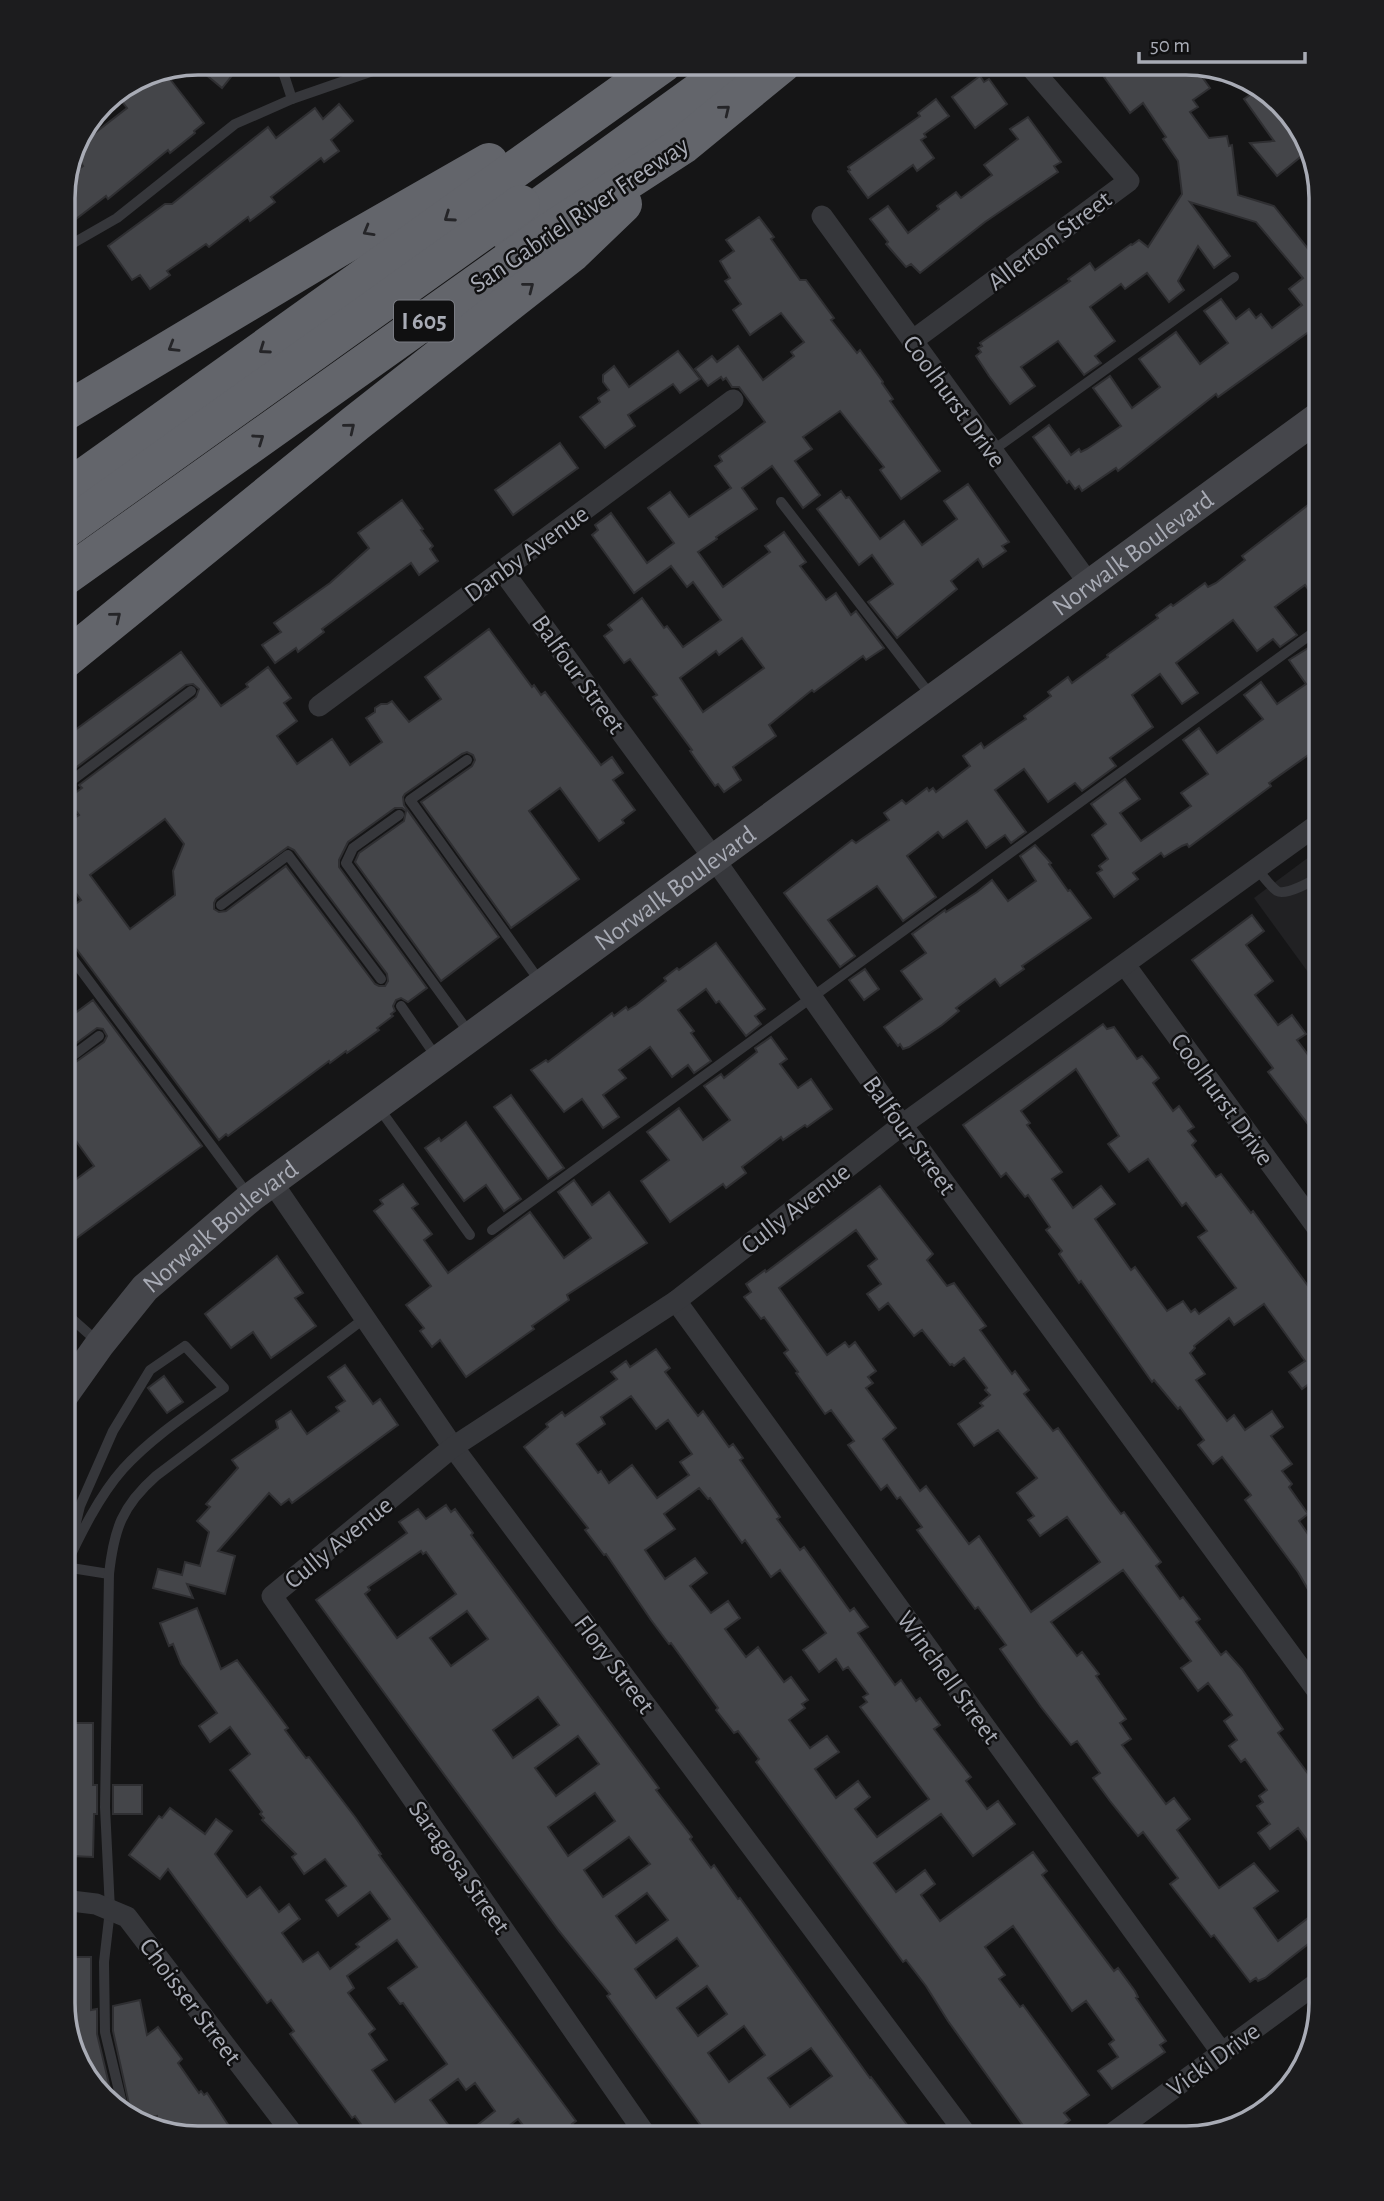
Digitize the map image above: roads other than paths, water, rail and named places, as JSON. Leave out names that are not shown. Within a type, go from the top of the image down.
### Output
[{"type":"highway","points":[[76,405],[342,246],[641,75]]},
{"type":"highway","name":"I 605","points":[[76,483],[646,75]]},
{"type":"highway","points":[[76,522],[618,134],[695,75]]},
{"type":"highway","points":[[76,539],[721,76]]},
{"type":"highway","name":"San Gabriel River Freeway","points":[[76,569],[552,230],[683,145],[768,76]]},
{"type":"highway","points":[[76,651],[367,414],[572,253],[683,145]]},
{"type":"main road","name":"Norwalk Boulevard","points":[[75,1379],[145,1287],[261,1190],[1309,424]]},
{"type":"street","name":"Allerton Street","points":[[912,341],[1129,181],[1038,76]]},
{"type":"street","name":"Coolhurst Drive","points":[[822,216],[1090,585]]},
{"type":"street","name":"Danby Avenue","points":[[319,706],[733,400]]},
{"type":"street","name":"Balfour Street","points":[[502,570],[715,860],[902,1125],[1309,1680]]},
{"type":"street","name":"Cully Avenue","points":[[272,1596],[453,1447],[676,1301],[902,1125],[1309,831]]},
{"type":"street","name":"Coolhurst Drive","points":[[1125,965],[1309,1217]]},
{"type":"street","name":"Flory Street","points":[[261,1190],[365,1318],[453,1447],[960,2126]]},
{"type":"street","name":"Winchell Street","points":[[676,1301],[1222,2053]]},
{"type":"street","name":"Saragosa Street","points":[[272,1596],[639,2125]]},
{"type":"street","name":"Choisser Street","points":[[75,1901],[96,1904],[127,1917],[286,2125]]},
{"type":"street","name":"Vicki Drive","points":[[1122,2126],[1309,1989]]},
{"type":"lane","points":[[284,75],[292,99]]},
{"type":"lane","points":[[76,241],[117,218],[235,124],[292,99],[361,75]]},
{"type":"lane","points":[[992,452],[1234,277]]},
{"type":"lane","points":[[781,502],[934,699]]},
{"type":"lane","points":[[492,1230],[1309,636]]},
{"type":"lane","points":[[76,777],[191,691]]},
{"type":"lane","points":[[467,760],[411,800],[542,985]]},
{"type":"lane","points":[[399,815],[353,848],[346,863],[472,1036]]},
{"type":"lane","points":[[221,905],[289,855],[381,979]]},
{"type":"lane","points":[[1257,869],[1277,891],[1283,893],[1309,883]]},
{"type":"lane","points":[[76,961],[261,1190]]},
{"type":"lane","points":[[401,1006],[439,1060]]},
{"type":"lane","points":[[76,1054],[99,1036]]},
{"type":"lane","points":[[377,1106],[470,1235]]},
{"type":"lane","points":[[121,2098],[105,2032],[104,1962],[110,1910],[105,1807],[109,1574],[112,1542],[122,1515],[138,1492],[156,1476],[365,1318]]},
{"type":"lane","points":[[75,1322],[100,1344]]},
{"type":"lane","points":[[75,1525],[80,1506],[113,1431],[150,1370],[185,1346],[224,1388],[149,1444],[122,1471],[75,1545]]},
{"type":"lane","points":[[75,1569],[109,1574]]}]
